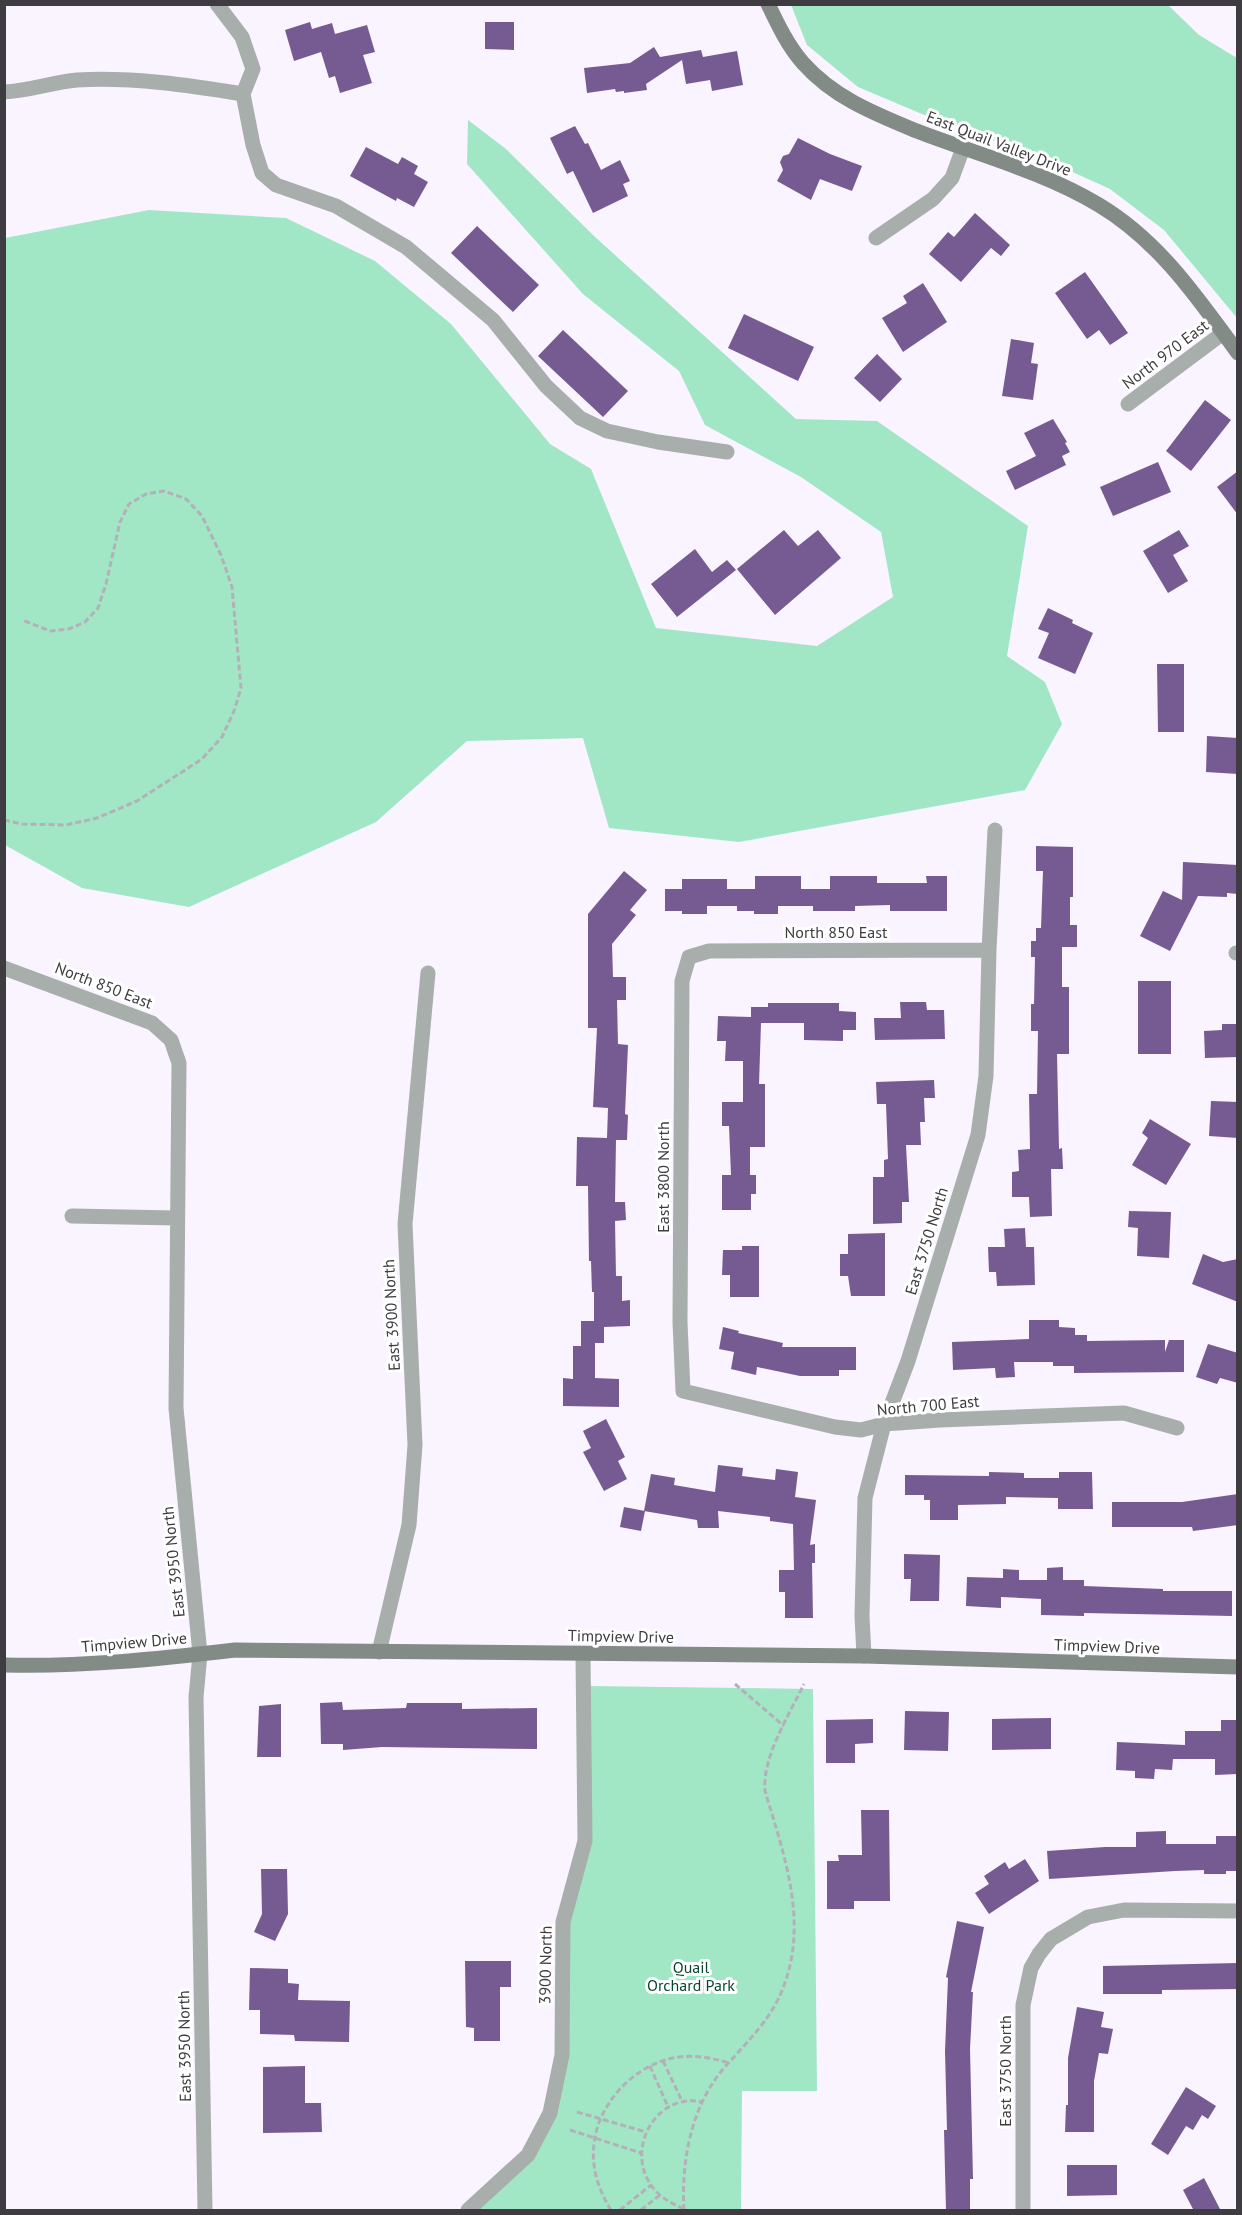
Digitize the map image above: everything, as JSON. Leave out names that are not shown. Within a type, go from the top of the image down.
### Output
[{"type":"street","points":[[217,4],[242,37],[253,69],[243,94],[253,145],[262,172],[276,185],[336,206],[406,247],[493,320],[546,386],[579,418],[607,432],[727,452]]},
{"type":"street","name":"East Quail Valley Drive","points":[[768,4],[784,37],[802,62],[843,97],[868,111],[1045,177],[1098,204],[1136,229],[1172,265],[1238,353]]},
{"type":"street","points":[[4,92],[20,92],[75,80],[126,79],[243,94]]},
{"type":"street","points":[[876,238],[933,199],[952,178],[963,148]]},
{"type":"street","name":"North 970 East","points":[[1128,405],[1223,333]]},
{"type":"street","name":"East 3750 North","points":[[864,1656],[862,1616],[865,1498],[884,1424],[908,1361],[978,1135],[986,1076],[995,830]]},
{"type":"street","name":"North 850 East","points":[[688,963],[689,957],[709,951],[989,950]]},
{"type":"street","name":"East 3800 North","points":[[683,1391],[680,1322],[682,981],[688,963]]},
{"type":"street","name":"North 850 East","points":[[4,968],[142,1018],[159,1028],[171,1040],[177,1054]]},
{"type":"street","name":"East 3900 North","points":[[379,1652],[409,1525],[415,1445],[405,1224],[428,973]]},
{"type":"street","name":"East 3950 North","points":[[177,1054],[179,1063],[176,1408],[200,1654],[196,1697],[205,2211]]},
{"type":"street","points":[[72,1216],[176,1218]]},
{"type":"street","name":"North 700 East","points":[[683,1391],[835,1427],[861,1430],[884,1424],[940,1420],[1124,1413],[1177,1428]]},
{"type":"street","name":"Timpview Drive","points":[[4,1665],[47,1666],[155,1659],[235,1650],[864,1656],[1238,1667]]},
{"type":"street","name":"3900 North","points":[[468,2211],[528,2155],[550,2113],[553,2101],[562,2055],[563,1922],[585,1841],[583,1654]]},
{"type":"street","name":"East 3750 North","points":[[1023,2211],[1023,2005],[1031,1968],[1051,1939],[1088,1917],[1124,1910],[1238,1911]]},
{"type":"path","points":[[4,820],[22,824],[66,825],[97,818],[137,801],[202,759],[222,737],[241,688],[232,587],[221,555],[202,516],[186,499],[164,491],[146,494],[129,504],[120,522],[106,584],[98,608],[85,622],[69,629],[50,631],[22,620]]},
{"type":"path","points":[[735,1683],[784,1726]]},
{"type":"path","points":[[702,2102],[682,2101],[658,2114],[646,2132],[641,2153],[644,2172],[651,2185],[668,2202],[684,2210],[684,2170],[702,2102],[714,2082],[756,2034],[773,2009],[784,1987],[791,1960],[794,1935],[791,1879],[764,1781],[768,1761],[804,1684]]},
{"type":"path","points":[[611,2211],[601,2193],[595,2174],[595,2138],[601,2119],[617,2091],[630,2078],[650,2066],[679,2057],[698,2057],[729,2063]]},
{"type":"path","points":[[663,2061],[682,2101]]},
{"type":"path","points":[[650,2066],[668,2107]]},
{"type":"path","points":[[577,2112],[646,2132]]},
{"type":"path","points":[[570,2130],[641,2153]]},
{"type":"path","points":[[620,2211],[651,2185]]},
{"type":"path","points":[[641,2211],[660,2195]]},
{"type":"green space","points":[[791,5],[1168,5],[1199,35],[1237,58],[1237,318],[1164,230],[1110,189],[1044,159],[922,114],[858,87],[807,45]]},
{"type":"green space","points":[[468,120],[506,149],[594,236],[796,419],[877,421],[1028,526],[1007,656],[1045,682],[1062,724],[1025,790],[739,842],[609,828],[583,738],[467,741],[376,822],[189,907],[82,888],[5,845],[5,238],[149,210],[286,218],[375,261],[451,324],[550,444],[591,469],[656,628],[817,646],[893,597],[881,532],[801,477],[705,425],[679,371],[583,294],[467,164]]},
{"type":"green space","name":"Quail Orchard Park","points":[[588,1686],[813,1689],[817,2091],[742,2091],[741,2210],[474,2210],[554,2113],[567,1923],[590,1840]]},
{"type":"building","points":[[310,22],[312,29],[332,23],[335,34],[367,25],[375,52],[363,55],[372,83],[340,93],[335,76],[329,78],[321,52],[294,61],[285,30]]},
{"type":"building","points":[[485,22],[514,22],[514,50],[485,49]]},
{"type":"building","points":[[654,47],[660,57],[701,50],[703,57],[737,51],[743,85],[712,91],[710,80],[686,84],[682,60],[646,84],[647,90],[624,93],[624,91],[616,92],[615,89],[587,93],[584,68],[630,63]]},
{"type":"building","points":[[575,126],[585,144],[588,143],[601,170],[620,160],[630,181],[623,184],[628,196],[593,213],[573,171],[567,174],[550,138]]},
{"type":"building","points":[[798,138],[830,154],[862,166],[852,191],[820,179],[811,200],[777,181],[783,170],[780,162],[783,156],[789,154]]},
{"type":"building","points":[[366,147],[398,164],[402,157],[418,166],[414,174],[428,182],[414,207],[397,198],[396,201],[350,176]]},
{"type":"building","points":[[975,213],[1010,245],[1001,256],[991,248],[961,282],[929,254],[948,232],[954,237]]},
{"type":"building","points":[[477,226],[539,285],[513,312],[451,253]]},
{"type":"building","points":[[1085,272],[1128,333],[1110,345],[1099,330],[1087,339],[1055,293]]},
{"type":"building","points":[[923,283],[947,322],[903,352],[882,318],[907,303],[903,296]]},
{"type":"building","points":[[744,314],[814,347],[798,381],[728,348]]},
{"type":"building","points":[[563,330],[628,391],[603,417],[538,356]]},
{"type":"building","points":[[1011,339],[1034,343],[1031,363],[1038,364],[1033,400],[1002,396]]},
{"type":"building","points":[[877,354],[902,379],[880,402],[854,378]]},
{"type":"building","points":[[1205,400],[1231,420],[1191,471],[1166,451]]},
{"type":"building","points":[[1053,419],[1067,442],[1065,443],[1070,452],[1062,456],[1066,465],[1015,490],[1006,471],[1036,456],[1024,433]]},
{"type":"building","points":[[1158,462],[1171,492],[1113,516],[1100,487]]},
{"type":"building","points":[[1238,471],[1238,515],[1217,487]]},
{"type":"building","points":[[784,530],[798,546],[818,530],[841,558],[775,615],[737,569]]},
{"type":"building","points":[[1179,530],[1189,546],[1173,555],[1188,581],[1168,593],[1143,551]]},
{"type":"building","points":[[695,549],[712,572],[727,560],[736,570],[677,617],[651,584]]},
{"type":"building","points":[[1048,608],[1093,633],[1075,674],[1038,658],[1049,633],[1038,629]]},
{"type":"building","points":[[1157,664],[1184,664],[1184,732],[1158,732]]},
{"type":"building","points":[[1207,736],[1238,738],[1238,774],[1206,772]]},
{"type":"building","points":[[1036,846],[1073,847],[1073,897],[1070,897],[1070,925],[1077,925],[1077,947],[1062,947],[1062,987],[1069,987],[1069,1054],[1057,1054],[1059,1149],[1062,1148],[1063,1169],[1051,1169],[1052,1216],[1030,1217],[1029,1197],[1012,1197],[1012,1172],[1019,1171],[1018,1150],[1030,1149],[1029,1094],[1037,1094],[1038,1031],[1031,1031],[1035,957],[1031,957],[1031,941],[1036,941],[1036,928],[1041,928],[1043,871],[1036,871]]},
{"type":"building","points":[[1183,862],[1238,865],[1238,894],[1227,893],[1227,897],[1198,896],[1170,951],[1140,936],[1163,891],[1182,900]]},
{"type":"building","points":[[624,871],[647,890],[630,910],[636,915],[612,944],[613,977],[626,977],[626,1000],[617,1000],[618,1044],[628,1045],[625,1114],[628,1115],[627,1140],[616,1140],[615,1202],[625,1202],[626,1220],[615,1221],[616,1276],[622,1276],[622,1301],[630,1300],[630,1326],[604,1327],[604,1343],[595,1343],[595,1378],[619,1379],[619,1407],[563,1406],[563,1378],[573,1379],[573,1346],[581,1346],[581,1321],[594,1321],[594,1292],[592,1292],[591,1261],[589,1261],[588,1186],[576,1186],[577,1137],[607,1138],[608,1108],[593,1107],[597,1028],[588,1028],[588,914]]},
{"type":"building","points":[[755,876],[801,876],[801,889],[830,889],[830,876],[877,876],[877,883],[927,883],[926,876],[947,876],[947,911],[890,911],[890,905],[855,906],[855,911],[813,911],[813,906],[778,906],[778,914],[737,911],[737,906],[707,906],[707,914],[665,911],[665,889],[682,889],[682,879],[727,879],[727,889],[755,889]]},
{"type":"building","points":[[1138,981],[1171,981],[1171,1054],[1138,1054]]},
{"type":"building","points":[[900,1002],[926,1002],[927,1010],[944,1010],[945,1039],[875,1040],[874,1018],[901,1018]]},
{"type":"building","points":[[768,1003],[839,1003],[839,1011],[856,1012],[856,1030],[843,1030],[843,1041],[804,1040],[804,1023],[761,1023],[759,1084],[765,1084],[765,1147],[750,1147],[750,1175],[756,1175],[756,1194],[751,1194],[751,1210],[722,1210],[722,1175],[731,1175],[729,1126],[722,1126],[722,1102],[743,1102],[743,1061],[725,1061],[726,1041],[717,1041],[718,1016],[751,1017],[751,1007],[768,1007]]},
{"type":"building","points":[[1222,1024],[1238,1024],[1238,1057],[1205,1058],[1204,1031],[1222,1030]]},
{"type":"building","points":[[934,1080],[935,1098],[924,1098],[925,1122],[920,1122],[921,1145],[906,1145],[909,1202],[902,1202],[902,1223],[873,1224],[873,1177],[884,1177],[884,1160],[888,1159],[886,1104],[877,1104],[876,1082]]},
{"type":"building","points":[[1211,1101],[1238,1102],[1238,1138],[1209,1136]]},
{"type":"building","points":[[1150,1119],[1191,1144],[1166,1185],[1132,1165],[1148,1138],[1142,1133]]},
{"type":"building","points":[[1129,1211],[1171,1212],[1169,1258],[1137,1256],[1138,1228],[1128,1227]]},
{"type":"building","points":[[1025,1228],[1026,1247],[1034,1247],[1035,1285],[997,1286],[996,1272],[989,1272],[988,1247],[1005,1247],[1004,1229]]},
{"type":"building","points":[[885,1233],[885,1296],[851,1296],[848,1276],[840,1276],[840,1254],[848,1254],[848,1234]]},
{"type":"building","points":[[742,1246],[759,1246],[759,1297],[730,1297],[730,1275],[722,1275],[723,1250],[742,1250]]},
{"type":"building","points":[[1203,1254],[1223,1262],[1238,1259],[1238,1302],[1192,1284]]},
{"type":"building","points":[[1029,1320],[1059,1320],[1059,1327],[1075,1328],[1075,1335],[1087,1335],[1087,1341],[1165,1340],[1165,1352],[1169,1340],[1184,1340],[1184,1372],[1074,1373],[1074,1366],[1053,1366],[1053,1362],[1014,1362],[1015,1377],[996,1378],[995,1368],[953,1370],[952,1342],[1029,1339]]},
{"type":"building","points":[[723,1327],[739,1331],[738,1333],[783,1343],[782,1347],[856,1347],[856,1370],[839,1370],[839,1376],[800,1376],[757,1367],[756,1375],[731,1369],[734,1352],[719,1349]]},
{"type":"building","points":[[1208,1344],[1238,1353],[1238,1383],[1220,1378],[1217,1384],[1196,1377]]},
{"type":"building","points":[[606,1419],[625,1457],[618,1461],[627,1479],[604,1491],[583,1452],[591,1448],[583,1431]]},
{"type":"building","points":[[718,1465],[743,1468],[742,1476],[775,1480],[776,1469],[798,1472],[795,1497],[816,1500],[810,1545],[815,1544],[815,1563],[812,1563],[813,1618],[785,1618],[785,1592],[779,1592],[779,1570],[794,1570],[793,1524],[770,1521],[770,1517],[718,1511],[719,1528],[698,1528],[697,1520],[644,1511],[651,1474],[675,1478],[674,1485],[715,1492]]},
{"type":"building","points":[[989,1472],[1024,1473],[1024,1478],[1059,1478],[1059,1472],[1092,1472],[1093,1509],[1058,1509],[1058,1498],[1006,1497],[1006,1504],[958,1505],[958,1520],[930,1520],[930,1500],[924,1500],[924,1495],[905,1495],[905,1475],[989,1476]]},
{"type":"building","points":[[1238,1494],[1238,1525],[1193,1531],[1192,1527],[1112,1527],[1112,1502],[1182,1502]]},
{"type":"building","points":[[624,1507],[645,1511],[641,1531],[620,1527]]},
{"type":"building","points":[[904,1554],[940,1555],[939,1601],[910,1601],[911,1579],[904,1579]]},
{"type":"building","points":[[1063,1567],[1063,1580],[1084,1580],[1084,1586],[1163,1589],[1163,1591],[1232,1591],[1232,1616],[1084,1613],[1084,1616],[1041,1615],[1041,1599],[1001,1597],[1001,1608],[966,1606],[967,1577],[1003,1578],[1003,1569],[1019,1570],[1019,1580],[1047,1580],[1047,1568]]},
{"type":"building","points":[[342,1702],[343,1710],[406,1708],[407,1703],[462,1703],[462,1709],[537,1708],[537,1749],[382,1747],[343,1750],[343,1744],[321,1744],[320,1703]]},
{"type":"building","points":[[281,1704],[281,1757],[257,1757],[259,1706]]},
{"type":"building","points":[[905,1711],[949,1712],[948,1751],[904,1750]]},
{"type":"building","points":[[1051,1718],[1051,1749],[992,1750],[992,1719]]},
{"type":"building","points":[[873,1719],[873,1743],[855,1744],[855,1763],[826,1763],[826,1720]]},
{"type":"building","points":[[1221,1720],[1237,1720],[1237,1774],[1215,1775],[1215,1759],[1173,1759],[1172,1770],[1155,1769],[1154,1779],[1135,1778],[1135,1771],[1116,1770],[1117,1742],[1185,1745],[1185,1731],[1221,1731]]},
{"type":"building","points":[[861,1810],[889,1810],[890,1901],[854,1901],[854,1909],[827,1909],[827,1861],[839,1861],[838,1855],[862,1855]]},
{"type":"building","points":[[1166,1831],[1166,1844],[1216,1844],[1216,1836],[1238,1836],[1238,1871],[1226,1871],[1226,1874],[1204,1874],[1204,1870],[1175,1871],[1049,1879],[1047,1851],[1136,1847],[1136,1832]]},
{"type":"building","points":[[1025,1859],[1039,1881],[989,1914],[975,1893],[989,1884],[984,1876],[1005,1862],[1009,1869]]},
{"type":"building","points":[[261,1869],[287,1869],[288,1914],[275,1941],[254,1932],[262,1914]]},
{"type":"building","points":[[957,1921],[984,1927],[971,1992],[973,1992],[970,2049],[973,2179],[970,2179],[970,2211],[946,2211],[944,2130],[947,2130],[945,2051],[948,1978],[946,1977]]},
{"type":"building","points":[[465,1961],[511,1961],[511,1987],[500,1987],[500,2041],[474,2041],[474,2028],[466,2027]]},
{"type":"building","points":[[1238,1963],[1238,1989],[1162,1990],[1162,1994],[1103,1994],[1103,1966]]},
{"type":"building","points":[[250,1968],[288,1969],[288,1983],[299,1984],[298,2000],[350,2001],[349,2042],[295,2041],[294,2035],[260,2034],[260,2010],[249,2010]]},
{"type":"building","points":[[1077,2007],[1104,2012],[1101,2027],[1113,2029],[1108,2054],[1099,2053],[1094,2081],[1094,2132],[1065,2132],[1066,2105],[1068,2105],[1068,2058]]},
{"type":"building","points":[[305,2066],[305,2103],[321,2103],[322,2132],[263,2133],[263,2067]]},
{"type":"building","points":[[1186,2087],[1216,2106],[1208,2119],[1202,2115],[1193,2130],[1186,2126],[1168,2155],[1151,2144]]},
{"type":"building","points":[[1067,2165],[1117,2165],[1117,2195],[1067,2196]]},
{"type":"building","points":[[1204,2178],[1221,2211],[1194,2211],[1183,2190]]}]
